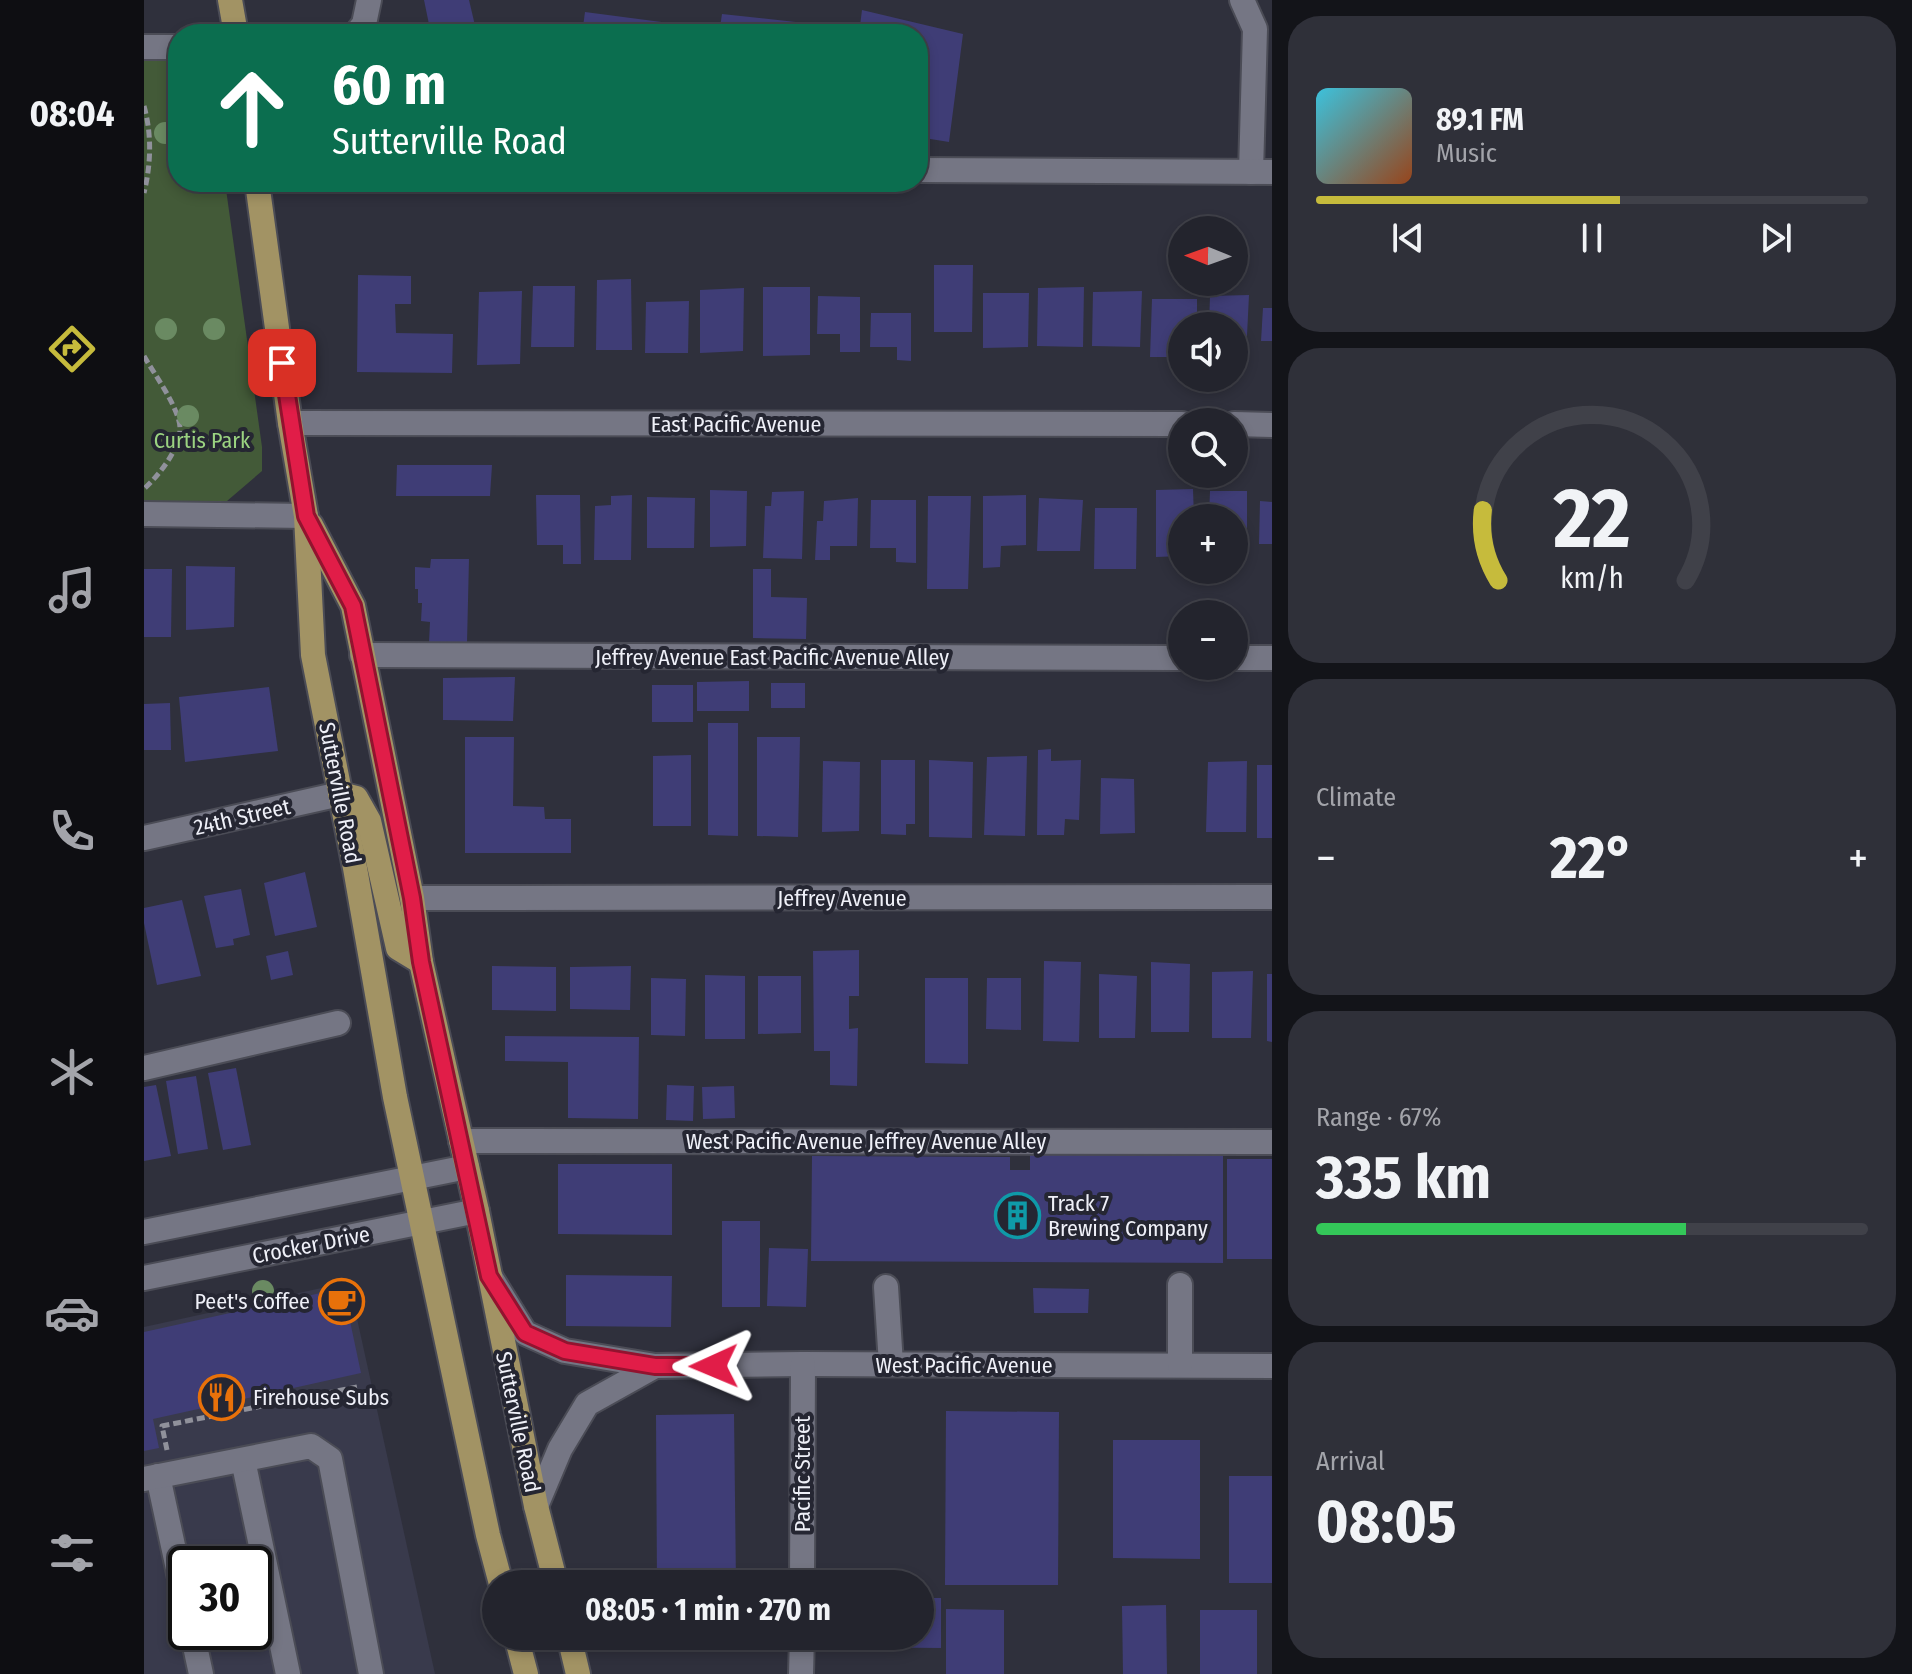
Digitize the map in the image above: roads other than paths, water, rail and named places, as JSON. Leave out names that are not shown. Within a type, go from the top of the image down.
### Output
[{"type":"main road","points":[[230,0],[234,24]]},
{"type":"main road","name":"Sutterville Road","points":[[258,192],[306,516],[313,655],[412,1179],[497,1570]]},
{"type":"main road","name":"Sutterville Road","points":[[306,516],[353,606],[412,898],[421,962],[477,1211],[536,1506],[552,1570]]},
{"type":"main road","points":[[340,794],[356,798],[369,821],[398,948],[421,962]]},
{"type":"main road","points":[[520,1650],[526,1674]]},
{"type":"main road","points":[[572,1650],[578,1674]]},
{"type":"street","points":[[364,24],[369,0]]},
{"type":"street","points":[[928,170],[1262,172],[1255,29],[1242,0]]},
{"type":"street","points":[[144,47],[168,47]]},
{"type":"street","name":"East Pacific Avenue","points":[[290,423],[1168,424]]},
{"type":"street","points":[[1248,424],[1272,425]]},
{"type":"street","points":[[144,514],[306,516]]},
{"type":"street","name":"Jeffrey Avenue East Pacific Avenue Alley","points":[[362,655],[1168,658]]},
{"type":"street","points":[[1248,658],[1272,658]]},
{"type":"street","name":"24th Street","points":[[144,838],[340,794]]},
{"type":"street","name":"Jeffrey Avenue","points":[[412,898],[1272,897]]},
{"type":"street","points":[[144,1068],[338,1023]]},
{"type":"street","name":"West Pacific Avenue Jeffrey Avenue Alley","points":[[461,1141],[1272,1142]]},
{"type":"street","name":"Crocker Drive","points":[[144,1232],[467,1167]]},
{"type":"street","name":"Crocker Drive","points":[[144,1278],[477,1211]]},
{"type":"street","name":"West Pacific Avenue","points":[[489,1276],[525,1333],[565,1351],[655,1366],[1272,1366]]},
{"type":"street","points":[[1180,1285],[1180,1365]]},
{"type":"street","points":[[886,1287],[891,1364]]},
{"type":"street","name":"Pacific Street","points":[[802,1570],[803,1364]]},
{"type":"street","name":"West Pacific Avenue","points":[[536,1506],[560,1449],[587,1404],[655,1366]]},
{"type":"street","points":[[172,1546],[153,1469],[243,1460],[311,1446],[330,1459],[371,1674]]},
{"type":"street","points":[[243,1460],[288,1674]]},
{"type":"street","points":[[196,1650],[201,1674]]},
{"type":"street","points":[[801,1674],[802,1650]]},
{"type":"place","name":"Track 7 Brewing Company","points":[[1017,1216]]},
{"type":"place","name":"Peet's Coffee","points":[[341,1301]]},
{"type":"place","name":"Firehouse Subs","points":[[222,1397]]},
{"type":"park label","name":"Curtis Park","points":[[202,440]]}]
